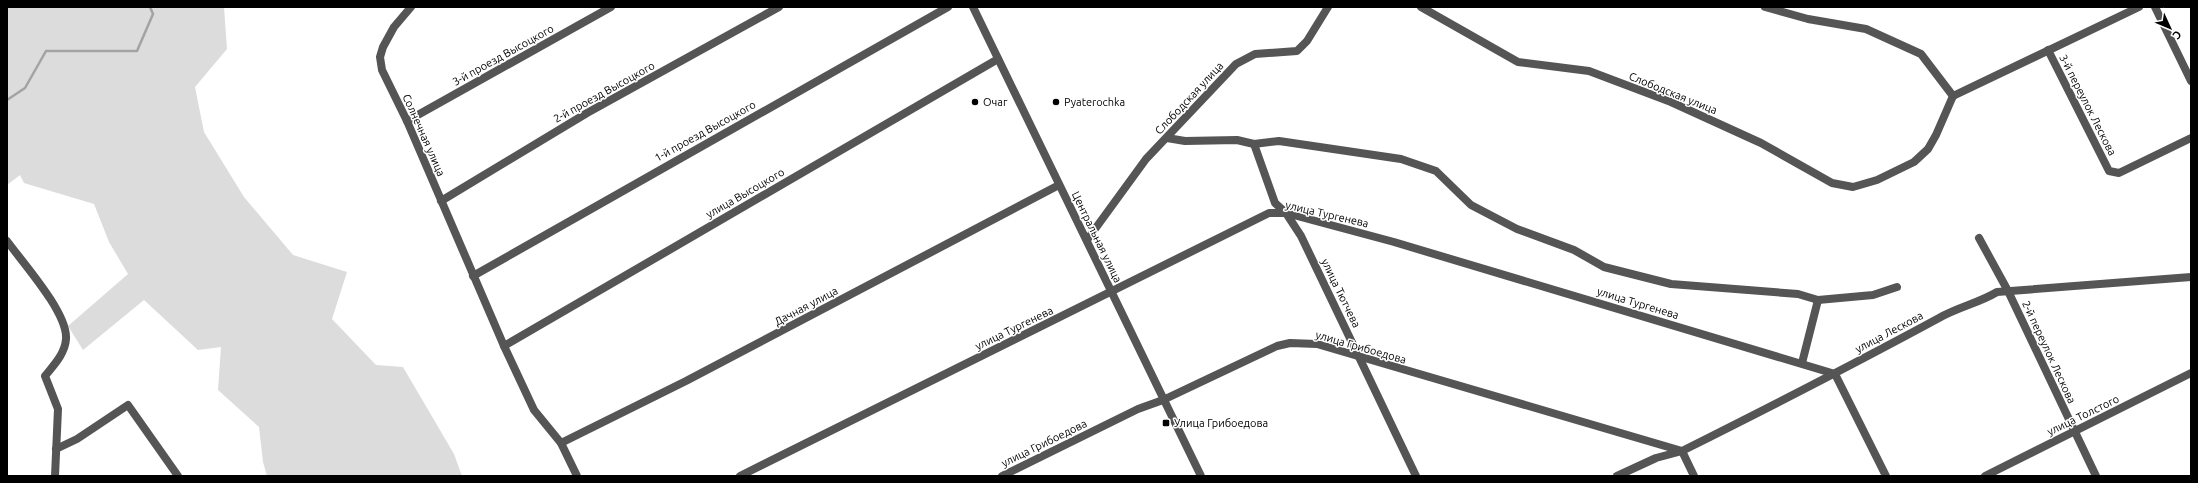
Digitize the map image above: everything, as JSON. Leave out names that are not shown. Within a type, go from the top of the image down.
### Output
[{"type":"street","name":"Солнечная улица","points":[[410,7],[394,27],[383,47],[380,57],[382,70],[407,121],[504,346]]},
{"type":"street","name":"3-й проезд Высоцкого","points":[[407,121],[611,7]]},
{"type":"street","name":"2-й проезд Высоцкого","points":[[441,201],[587,113],[780,7]]},
{"type":"street","name":"1-й проезд Высоцкого","points":[[473,276],[948,7]]},
{"type":"street","name":"Центральная улица","points":[[973,7],[1200,476]]},
{"type":"street","name":"Слободская улица","points":[[1087,240],[1146,159],[1236,64],[1255,54],[1297,51],[1307,41],[1328,7]]},
{"type":"street","name":"Слободская улица","points":[[1420,7],[1518,62],[1590,71],[1671,102],[1761,143],[1832,182],[1853,187],[1877,180],[1914,162],[1928,149],[1936,135],[1953,96]]},
{"type":"street","points":[[1766,7],[1808,19],[1866,29],[1921,54],[1953,96]]},
{"type":"street","name":"3-й переулок Лескова","points":[[1953,96],[2139,7]]},
{"type":"street","points":[[2155,7],[2191,81]]},
{"type":"street","name":"3-й переулок Лескова","points":[[2048,50],[2109,170],[2119,173],[2191,138]]},
{"type":"street","name":"улица Высоцкого","points":[[504,346],[998,59]]},
{"type":"street","points":[[1167,138],[1185,141],[1237,140],[1254,144],[1279,141],[1401,158],[1436,171],[1471,205],[1517,229],[1574,250],[1604,267],[1671,284],[1798,294],[1818,300],[1873,295],[1897,287]]},
{"type":"street","name":"улица Тютчева","points":[[1254,144],[1275,203],[1286,213],[1301,236],[1416,476]]},
{"type":"street","name":"Дачная улица","points":[[561,443],[686,382],[1059,185]]},
{"type":"street","name":"улица Тургенева","points":[[740,476],[1269,214],[1286,213],[1394,242],[1835,374]]},
{"type":"street","name":"2-й переулок Лескова","points":[[1980,238],[2008,291],[2096,476]]},
{"type":"street","points":[[7,241],[46,293],[63,320],[66,340],[61,356],[45,376],[58,409],[55,476]]},
{"type":"street","name":"улица Лескова","points":[[1617,476],[1656,458],[1682,451],[1835,374],[1945,314],[1981,302],[1997,292],[2191,276]]},
{"type":"street","points":[[1802,363],[1818,300]]},
{"type":"street","name":"улица Грибоедова","points":[[1002,476],[1138,409],[1163,400],[1277,346],[1290,343],[1317,344],[1682,451]]},
{"type":"street","points":[[504,346],[534,410],[561,443],[577,476]]},
{"type":"street","name":"улица Толстого","points":[[1985,476],[2191,373]]},
{"type":"street","points":[[1835,374],[1886,476]]},
{"type":"street","points":[[56,449],[77,439],[128,405],[178,476]]},
{"type":"street","points":[[1682,451],[1694,476]]},
{"type":"shaded area","points":[[7,7],[224,7],[227,49],[195,87],[204,132],[244,197],[293,255],[347,272],[332,319],[376,365],[403,367],[454,454],[462,476],[267,476],[263,462],[259,427],[218,390],[221,347],[198,350],[144,300],[83,350],[68,326],[128,274],[109,242],[94,204],[24,183],[20,175],[7,185]]},
{"type":"waterway","points":[[7,100],[25,88],[46,51],[137,51],[153,14],[150,7]]},
{"type":"place","name":"Очаг","points":[[975,102]]},
{"type":"place","name":"Pyaterochka","points":[[1056,102]]},
{"type":"place","name":"Улица Грибоедова","points":[[1166,423]]}]
